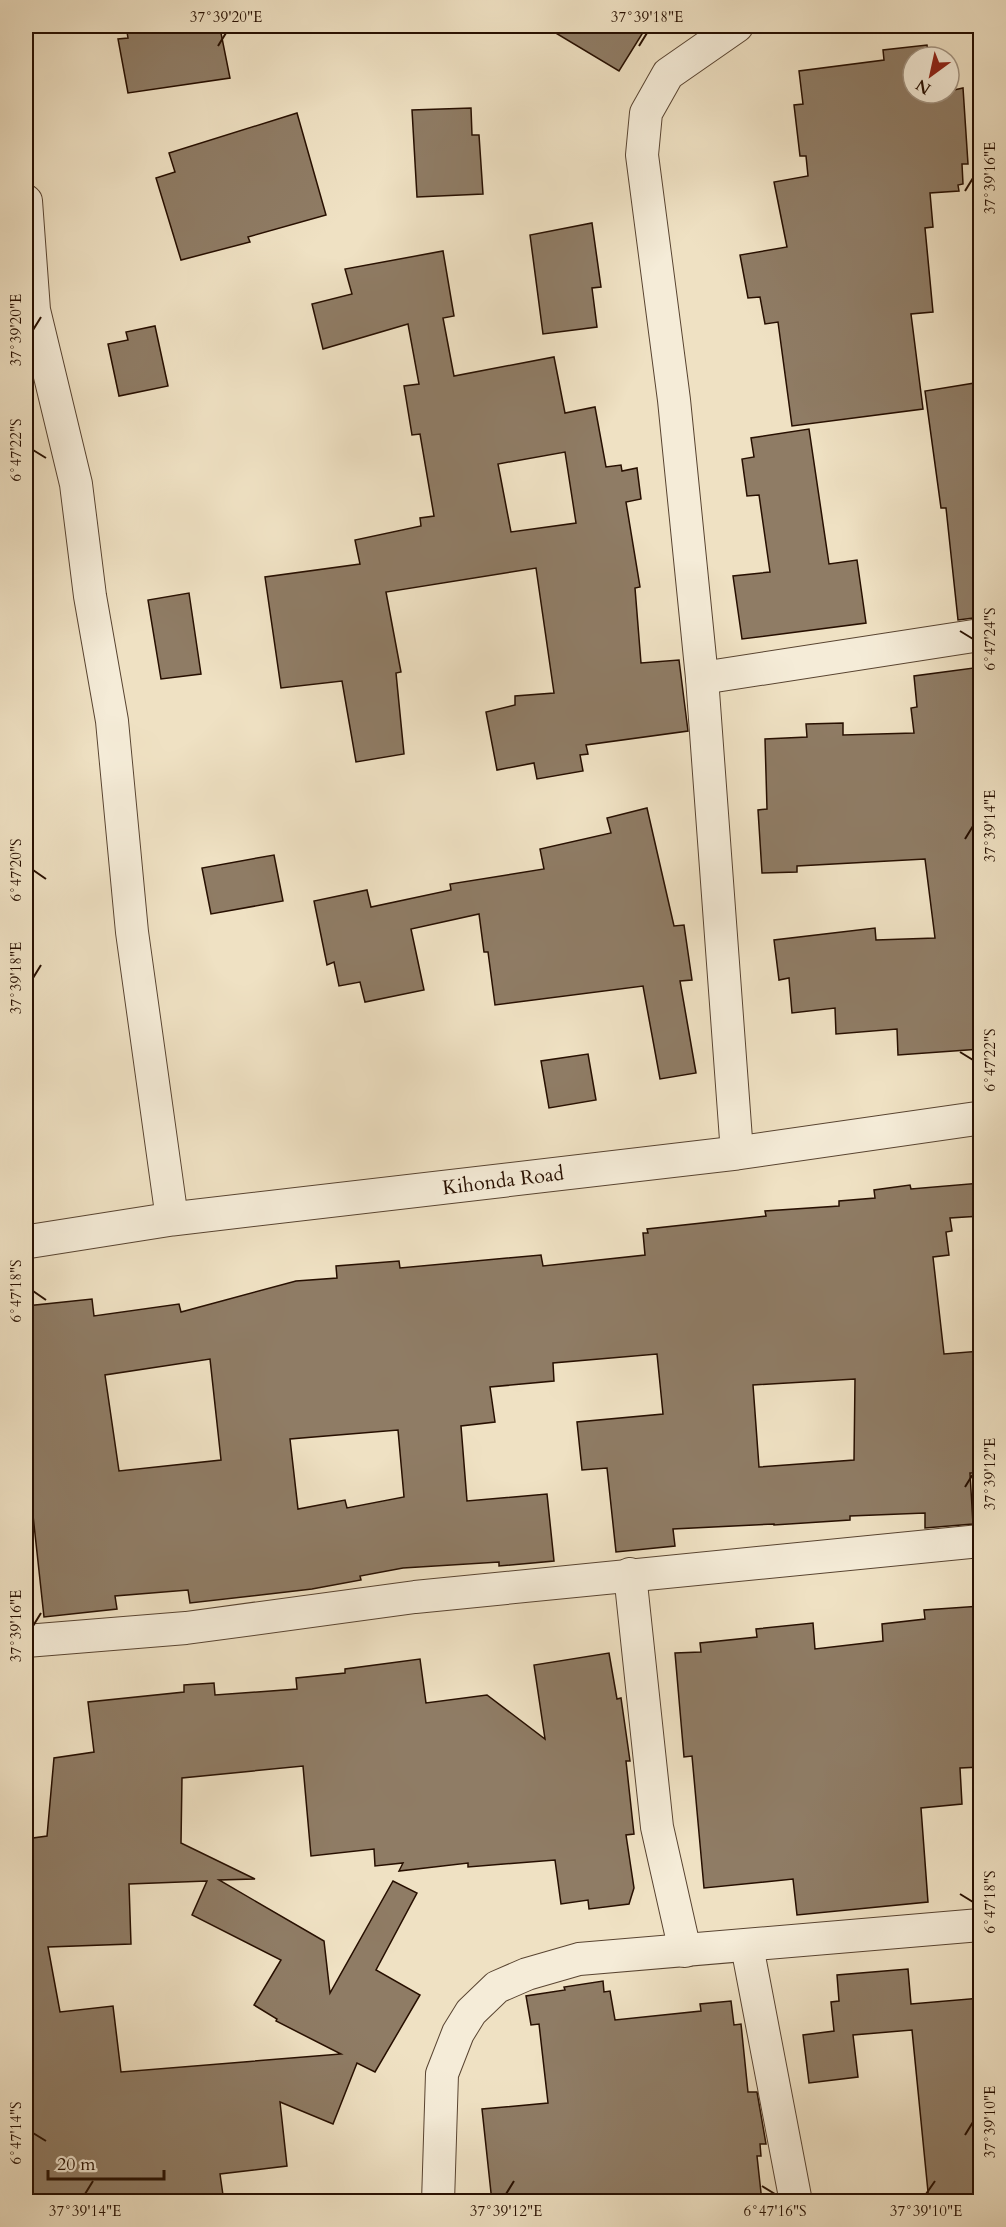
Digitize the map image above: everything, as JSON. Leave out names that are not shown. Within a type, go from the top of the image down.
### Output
[{"type":"street","points":[[736,1153],[702,678],[674,400],[642,155],[646,113],[668,74],[737,26]]},
{"type":"street","points":[[26,201],[34,310],[76,484],[90,596],[112,721],[132,932],[172,1219]]},
{"type":"street","points":[[702,678],[981,635]]},
{"type":"street","name":"Kihonda Road","points":[[26,1242],[172,1219],[736,1153],[981,1118]]},
{"type":"street","points":[[26,1641],[186,1628],[415,1597],[981,1540]]},
{"type":"street","points":[[630,1574],[657,1827],[685,1951]]},
{"type":"street","points":[[438,2202],[442,2074],[458,2033],[471,2012],[497,1987],[526,1974],[579,1959],[981,1925]]},
{"type":"street","points":[[747,1946],[796,2202]]},
{"type":"building","points":[[126,26],[220,28],[230,78],[128,93],[118,39],[128,38]]},
{"type":"building","points":[[544,26],[647,26],[619,71]]},
{"type":"building","points":[[901,48],[901,105],[961,105],[961,88],[963,88],[968,164],[962,164],[963,184],[958,185],[959,191],[930,193],[933,227],[925,228],[933,312],[911,314],[923,409],[792,426],[778,322],[765,324],[760,297],[748,298],[740,255],[787,247],[774,182],[808,176],[806,156],[800,156],[794,105],[803,104],[799,71],[884,60],[883,50]]},
{"type":"building","points":[[471,108],[472,135],[479,135],[483,194],[417,197],[412,110]]},
{"type":"building","points":[[297,113],[326,215],[248,237],[250,242],[181,260],[156,178],[175,172],[169,153]]},
{"type":"building","points":[[592,223],[601,287],[592,288],[597,327],[543,334],[530,235]]},
{"type":"building","points":[[443,251],[454,316],[443,318],[454,376],[554,357],[565,413],[595,407],[606,467],[621,465],[622,471],[637,468],[641,499],[626,502],[640,587],[635,588],[641,663],[679,660],[688,731],[586,745],[588,754],[580,755],[583,771],[537,779],[534,763],[497,770],[486,712],[515,705],[515,696],[554,693],[536,568],[386,592],[401,672],[396,673],[404,754],[356,762],[342,681],[281,688],[265,577],[360,564],[355,540],[421,526],[420,518],[434,516],[420,434],[412,435],[404,386],[419,384],[408,324],[323,349],[312,304],[352,294],[345,269]],"holes":[[[565,452],[576,523],[511,532],[498,464]]]},
{"type":"building","points":[[155,326],[168,386],[119,396],[108,344],[128,340],[126,332]]},
{"type":"building","points":[[981,382],[981,617],[958,620],[946,508],[941,508],[925,391]]},
{"type":"building","points":[[809,429],[829,564],[857,560],[866,623],[742,639],[733,576],[770,572],[759,495],[747,496],[742,459],[754,457],[751,438]]},
{"type":"building","points":[[189,593],[201,674],[161,679],[148,600]]},
{"type":"building","points":[[981,667],[981,1049],[898,1055],[897,1029],[836,1034],[835,1008],[792,1013],[789,978],[779,980],[774,940],[875,928],[876,940],[935,938],[925,859],[797,866],[797,872],[762,873],[758,810],[767,809],[765,739],[807,737],[806,724],[843,723],[843,735],[914,733],[911,708],[917,707],[914,676]]},
{"type":"building","points":[[647,808],[674,926],[684,925],[692,980],[680,981],[696,1073],[660,1079],[643,986],[495,1005],[488,952],[484,952],[479,914],[411,929],[424,990],[365,1002],[360,982],[339,986],[334,962],[327,965],[314,901],[367,890],[371,907],[451,890],[450,884],[544,869],[540,849],[611,833],[607,818]]},
{"type":"building","points":[[274,855],[283,901],[211,914],[202,868]]},
{"type":"building","points":[[588,1054],[596,1100],[549,1108],[541,1061]]},
{"type":"building","points":[[981,1183],[981,1216],[950,1218],[952,1231],[946,1232],[949,1255],[933,1257],[944,1354],[981,1351],[981,1473],[970,1473],[973,1524],[925,1528],[925,1513],[850,1516],[850,1520],[774,1525],[673,1529],[675,1546],[616,1552],[607,1468],[582,1470],[577,1422],[663,1414],[657,1354],[553,1363],[554,1381],[490,1387],[495,1422],[461,1426],[467,1501],[547,1494],[554,1561],[499,1566],[499,1562],[403,1568],[360,1576],[361,1580],[312,1589],[190,1603],[188,1590],[115,1596],[117,1609],[44,1617],[31,1497],[26,1499],[26,1306],[92,1299],[94,1316],[179,1304],[181,1312],[296,1281],[337,1278],[336,1266],[399,1261],[400,1268],[541,1255],[543,1266],[645,1255],[643,1233],[648,1233],[647,1229],[766,1216],[765,1211],[839,1206],[839,1201],[875,1198],[874,1190],[910,1185],[911,1189]],"holes":[[[210,1359],[221,1460],[119,1471],[105,1375]],[[855,1379],[854,1460],[759,1467],[753,1385]],[[398,1430],[404,1497],[347,1508],[345,1500],[298,1509],[290,1439]]]},
{"type":"building","points":[[981,1606],[981,1767],[960,1768],[962,1804],[921,1808],[928,1902],[797,1915],[793,1879],[704,1888],[692,1756],[684,1757],[675,1653],[701,1652],[700,1643],[757,1637],[756,1629],[813,1623],[815,1649],[883,1641],[882,1624],[925,1619],[924,1610]]},
{"type":"building","points":[[609,1653],[617,1699],[621,1698],[630,1761],[626,1761],[634,1834],[626,1835],[634,1888],[629,1904],[589,1909],[588,1900],[561,1904],[555,1860],[468,1867],[468,1863],[399,1871],[403,1863],[375,1866],[374,1849],[311,1856],[303,1766],[182,1778],[181,1843],[255,1879],[219,1880],[324,1941],[330,1993],[393,1881],[417,1893],[376,1970],[420,1995],[375,2072],[357,2063],[333,2124],[280,2102],[287,2166],[220,2174],[224,2202],[26,2202],[26,1839],[47,1836],[54,1758],[94,1752],[88,1702],[184,1692],[184,1685],[214,1683],[215,1695],[297,1689],[296,1678],[345,1673],[345,1669],[420,1659],[426,1703],[487,1695],[545,1739],[534,1665]],"holes":[[[207,1881],[192,1915],[281,1960],[254,2005],[277,2019],[276,2021],[341,2054],[121,2072],[113,2006],[60,2012],[48,1947],[131,1944],[129,1884]]]},
{"type":"building","points":[[908,1969],[911,2004],[981,1998],[981,2202],[929,2202],[912,2030],[853,2035],[858,2077],[809,2083],[803,2035],[834,2031],[831,2002],[839,2001],[837,1975]]},
{"type":"building","points":[[603,1981],[604,1992],[610,1991],[615,2020],[701,2011],[700,2004],[731,2001],[734,2025],[741,2024],[748,2092],[757,2092],[766,2144],[760,2144],[761,2156],[757,2156],[762,2202],[492,2202],[482,2109],[548,2103],[539,2024],[531,2025],[526,1996]]}]
